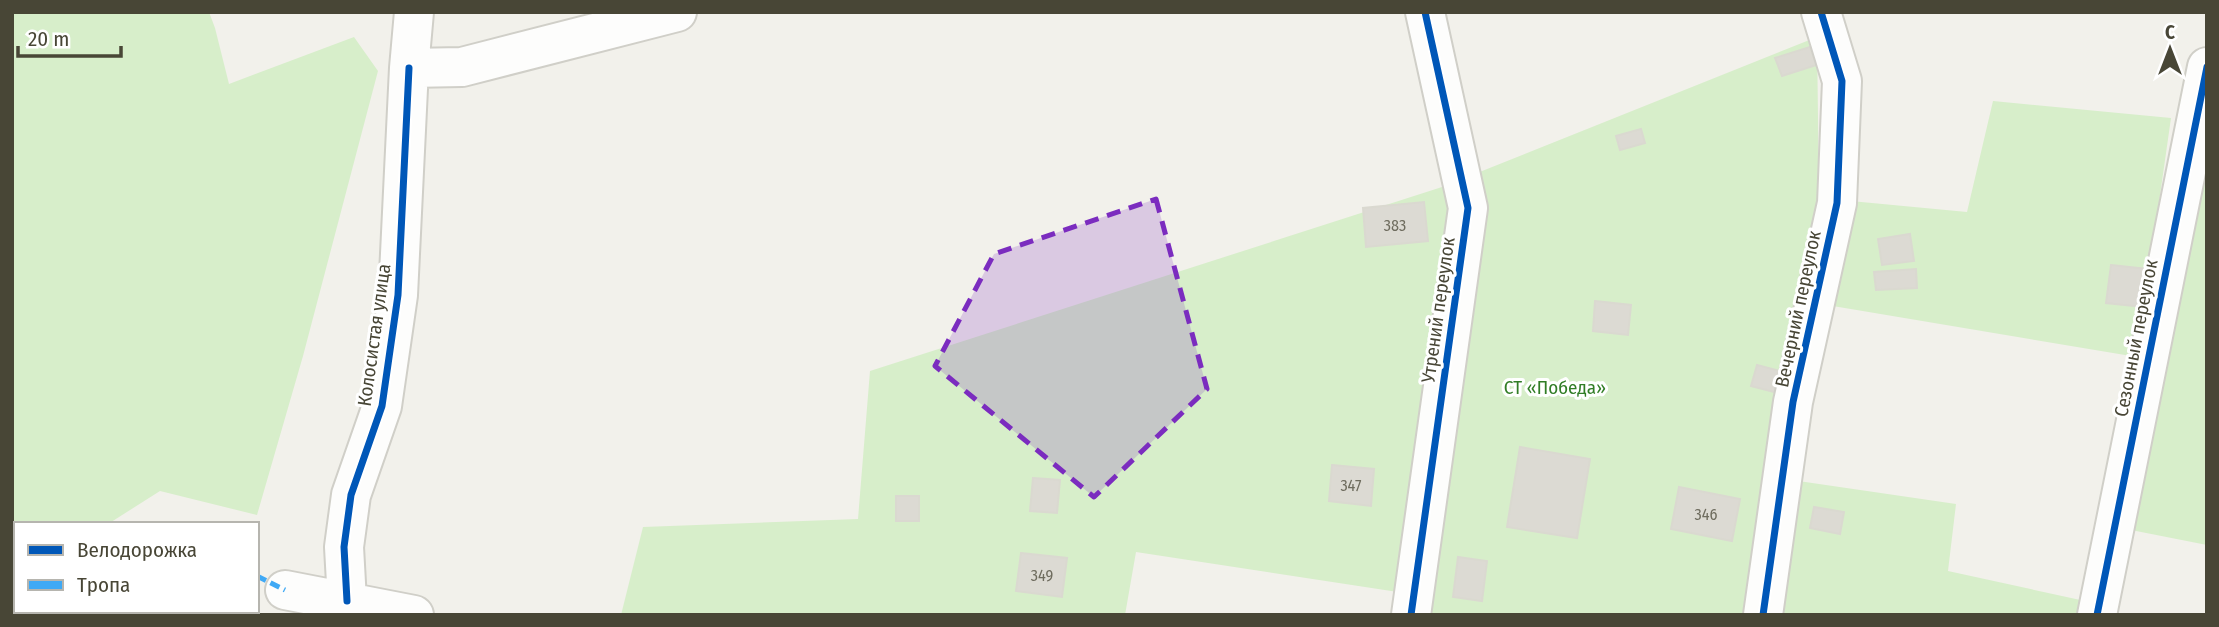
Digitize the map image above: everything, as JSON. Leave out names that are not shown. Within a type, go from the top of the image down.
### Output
[{"type":"street","name":"Колосистая улица","points":[[346,601],[344,547],[351,495],[383,407],[398,295],[414,12]]},
{"type":"street","points":[[409,68],[462,67],[677,12]]},
{"type":"street","name":"Утрений переулок","points":[[1411,615],[1468,208],[1425,12]]},
{"type":"street","name":"Вечерний переулок","points":[[1763,615],[1793,402],[1837,203],[1843,81],[1821,12]]},
{"type":"street","name":"Сезонный переулок","points":[[2097,615],[2207,67]]},
{"type":"street","points":[[285,590],[414,615]]},
{"type":"highlighted area","points":[[1156,199],[1207,389],[1094,497],[935,366],[994,254]]},
{"type":"green space","points":[[12,12],[209,12],[229,84],[354,37],[378,71],[303,356],[257,515],[160,491],[111,522],[14,522],[12,541]]},
{"type":"green space","name":"СТ «Победа»","points":[[1817,37],[1819,198],[1967,212],[1993,101],[2171,118],[2137,357],[1803,301],[1772,477],[1956,504],[1948,571],[2085,601],[2082,615],[1422,615],[1424,596],[1136,552],[1125,615],[621,615],[643,527],[858,519],[870,371],[1442,187]]},
{"type":"green space","points":[[2207,161],[2207,545],[2126,529]]},
{"type":"building","points":[[1810,47],[1816,65],[1782,76],[1775,58]]},
{"type":"building","points":[[1641,129],[1645,143],[1620,150],[1616,136]]},
{"type":"building","points":[[1424,202],[1428,241],[1366,247],[1363,208]]},
{"type":"building","points":[[1910,234],[1914,261],[1882,265],[1878,239]]},
{"type":"building","points":[[2111,265],[2147,269],[2143,307],[2106,303]]},
{"type":"building","points":[[1916,269],[1917,288],[1876,290],[1874,272]]},
{"type":"building","points":[[1595,301],[1631,305],[1628,335],[1593,331]]},
{"type":"building","points":[[1757,365],[1784,372],[1778,393],[1751,386]]},
{"type":"building","points":[[1520,447],[1590,459],[1577,538],[1507,527]]},
{"type":"building","points":[[1332,465],[1374,469],[1371,506],[1329,501]]},
{"type":"building","points":[[1033,478],[1060,480],[1057,513],[1030,511]]},
{"type":"building","points":[[1679,487],[1740,499],[1732,541],[1671,529]]},
{"type":"building","points":[[896,496],[919,496],[919,521],[896,521]]},
{"type":"building","points":[[1814,507],[1844,512],[1840,534],[1810,528]]},
{"type":"building","points":[[1021,553],[1067,558],[1062,597],[1016,591]]},
{"type":"building","points":[[1458,557],[1487,561],[1482,601],[1453,597]]},
{"type":"marked path","points":[[259,577],[285,590]]},
{"type":"cycle path","points":[[1411,615],[1468,208],[1425,12]]},
{"type":"cycle path","points":[[1763,615],[1793,402],[1837,203],[1842,81],[1821,12]]},
{"type":"cycle path","points":[[2097,615],[2207,67]]},
{"type":"cycle path","points":[[347,601],[344,547],[351,495],[382,406],[398,295],[409,68]]}]
